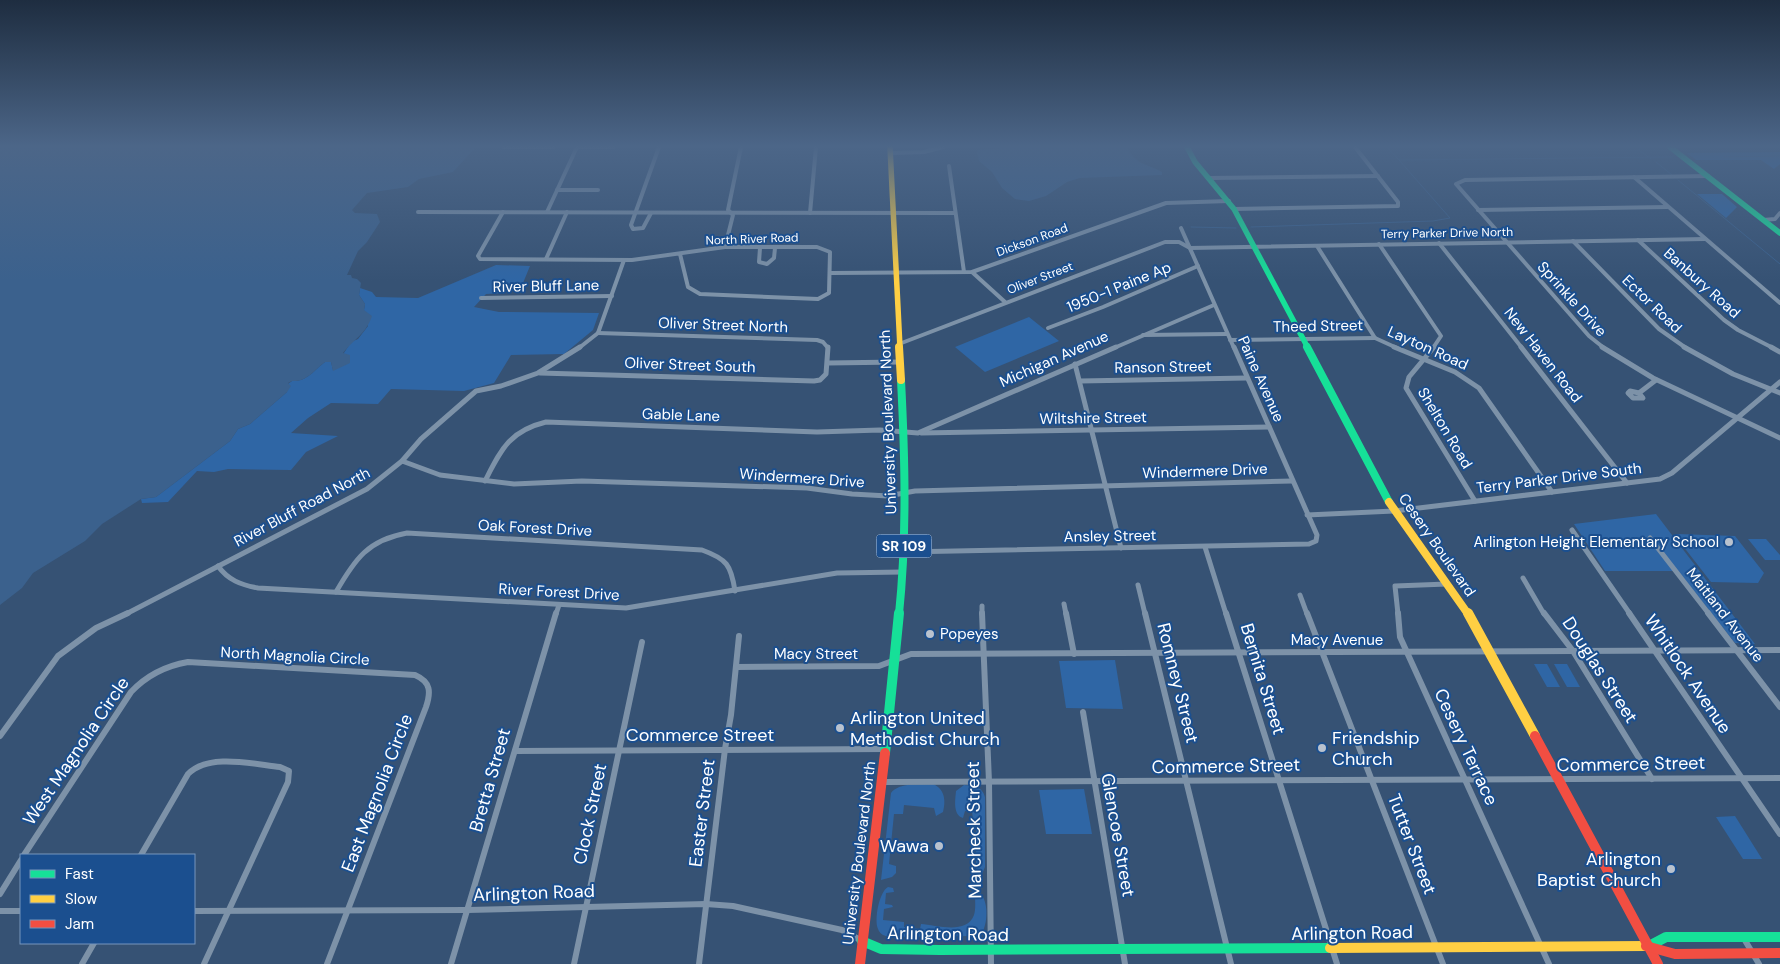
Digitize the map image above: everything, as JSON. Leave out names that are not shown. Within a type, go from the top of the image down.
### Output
[{"type":"main road","name":"University Boulevard North","points":[[860,964],[896,660],[904,552],[904,432],[893,192]]},
{"type":"main road","name":"Cesery Boulevard","points":[[1220,192],[1234,209],[1394,511],[1464,606],[1560,780],[1658,964]]},
{"type":"main road","points":[[1728,192],[1780,233]]},
{"type":"main road","name":"Arlington Road","points":[[1649,946],[1666,938],[1780,937]]},
{"type":"main road","name":"Arlington Road","points":[[862,941],[881,949],[1123,950],[1649,946],[1675,954],[1780,954]]},
{"type":"street","points":[[547,212],[556,192]]},
{"type":"street","points":[[644,192],[632,226],[636,230],[646,227],[651,213]]},
{"type":"street","points":[[725,248],[733,215],[728,210],[732,192]]},
{"type":"street","points":[[810,213],[812,192]]},
{"type":"street","points":[[952,192],[964,272]]},
{"type":"street","points":[[1234,209],[1398,206],[1398,202],[1390,192]]},
{"type":"street","name":"Sprinkle Drive","points":[[1462,192],[1599,346],[1622,362],[1656,380],[1736,420],[1780,438]]},
{"type":"street","points":[[1650,192],[1780,303]]},
{"type":"street","name":"Dickson Road","points":[[831,273],[972,272],[1166,203],[1229,202]]},
{"type":"street","points":[[1478,210],[1667,207]]},
{"type":"street","points":[[418,212],[955,213]]},
{"type":"street","points":[[503,212],[478,256],[487,260],[624,260],[598,333]]},
{"type":"street","points":[[546,259],[567,212]]},
{"type":"street","points":[[1763,220],[1774,219],[1780,213]]},
{"type":"street","name":"Paine Avenue","points":[[1181,228],[1317,536],[1316,541]]},
{"type":"street","name":"Terry Parker Drive North","points":[[1190,248],[1705,239]]},
{"type":"street","name":"Banbury Road","points":[[1638,240],[1724,320],[1738,330],[1780,352]]},
{"type":"street","name":"Ector Road","points":[[1573,241],[1672,340],[1711,362],[1780,394]]},
{"type":"street","name":"Oliver Street","points":[[899,344],[1165,242],[1179,242],[1190,248]]},
{"type":"street","name":"New Haven Road","points":[[1439,243],[1627,483]]},
{"type":"street","name":"Shelton Road","points":[[1379,244],[1441,336],[1409,377],[1406,388],[1475,501]]},
{"type":"street","name":"Layton Road","points":[[1317,246],[1375,338],[1463,377],[1479,388],[1552,492]]},
{"type":"street","name":"North River Road","points":[[624,260],[725,248],[818,247],[830,252],[831,273]]},
{"type":"street","points":[[760,248],[759,262],[767,264],[774,258],[775,248]]},
{"type":"street","points":[[680,254],[688,287],[708,296],[818,299],[829,293],[831,273]]},
{"type":"street","name":"1950-1 Paine Ap","points":[[1048,328],[1103,308],[1198,266]]},
{"type":"street","points":[[972,272],[1005,302]]},
{"type":"street","name":"River Bluff Lane","points":[[480,298],[612,296]]},
{"type":"street","name":"Michigan Avenue","points":[[904,432],[918,433],[1140,335],[1214,305]]},
{"type":"street","name":"Oliver Street North","points":[[598,333],[817,340],[827,344],[828,363]]},
{"type":"street","name":"River Bluff Road North","points":[[0,736],[52,664],[77,641],[96,628],[367,489],[402,461],[421,438],[476,391],[501,386],[538,373],[578,349],[598,333]]},
{"type":"street","points":[[1140,335],[1227,334]]},
{"type":"street","name":"Theed Street","points":[[1230,340],[1375,338]]},
{"type":"street","points":[[828,363],[900,362]]},
{"type":"street","name":"Oliver Street South","points":[[538,373],[814,381],[824,378],[828,363]]},
{"type":"street","points":[[1075,364],[1121,548]]},
{"type":"street","name":"Ranson Street","points":[[1080,381],[1247,378]]},
{"type":"street","points":[[1639,393],[1656,380]]},
{"type":"street","name":"Terry Parker Drive South","points":[[1307,514],[1394,511],[1627,483],[1668,476],[1780,382]]},
{"type":"street","name":"Gable Lane","points":[[485,481],[507,440],[525,428],[546,422],[807,432],[904,432]]},
{"type":"street","name":"Wiltshire Street","points":[[918,433],[1268,427]]},
{"type":"street","name":"Windermere Drive","points":[[402,461],[440,475],[514,484],[582,481],[807,488],[852,494],[888,496],[905,492],[1292,481]]},
{"type":"street","name":"Whitlock Avenue","points":[[1572,530],[1780,834]]},
{"type":"street","name":"Oak Forest Drive","points":[[336,592],[355,560],[365,550],[384,538],[407,533],[702,550],[724,560],[732,570],[735,591]]},
{"type":"street","name":"Maitland Avenue","points":[[1650,538],[1780,706]]},
{"type":"street","name":"Ansley Street","points":[[904,552],[1205,547],[1309,544],[1316,541]]},
{"type":"street","name":"Bernita Street","points":[[1205,547],[1337,964]]},
{"type":"street","name":"River Forest Drive","points":[[218,566],[232,580],[243,585],[258,588],[626,608],[652,606],[837,573],[903,572]]},
{"type":"street","name":"Douglas Street","points":[[1524,578],[1545,615],[1573,651],[1652,779]]},
{"type":"street","name":"Cesery Terrace","points":[[1448,584],[1395,586],[1400,637],[1405,652],[1549,964]]},
{"type":"street","name":"Romney Street","points":[[1138,585],[1231,964]]},
{"type":"street","name":"Tutter Street","points":[[1300,595],[1443,964]]},
{"type":"street","points":[[1064,604],[1074,654]]},
{"type":"street","name":"Bretta Street","points":[[451,964],[532,686],[559,605]]},
{"type":"street","name":"Marcheck Street","points":[[982,606],[989,782],[991,964]]},
{"type":"street","name":"Easter Street","points":[[699,964],[725,750],[730,724],[739,636]]},
{"type":"street","name":"Clock Street","points":[[574,964],[642,642]]},
{"type":"street","name":"Macy Avenue","points":[[896,660],[910,654],[1780,650]]},
{"type":"street","name":"Macy Street","points":[[736,667],[879,666],[896,660]]},
{"type":"street","name":"North Magnolia Circle","points":[[158,669],[188,662],[395,674],[424,679],[429,686]]},
{"type":"street","name":"West Magnolia Circle","points":[[25,854],[131,692],[139,682],[158,669]]},
{"type":"street","name":"East Magnolia Circle","points":[[327,964],[430,697],[429,686]]},
{"type":"street","name":"Glencoe Street","points":[[1083,712],[1125,964]]},
{"type":"street","name":"Commerce Street","points":[[514,751],[886,748]]},
{"type":"street","points":[[142,854],[188,774],[195,767],[214,761],[280,767],[289,771],[288,782],[204,964]]},
{"type":"street","name":"Commerce Street","points":[[882,782],[1780,778]]},
{"type":"street","points":[[0,894],[20,862]]},
{"type":"street","name":"Arlington Road","points":[[195,911],[468,910],[706,904],[732,906],[842,930],[862,941]]},
{"type":"street","points":[[0,911],[20,911]]},
{"type":"street","points":[[1743,937],[1759,964]]},
{"type":"street","points":[[82,964],[93,944]]},
{"type":"shaded area","points":[[0,192],[374,192],[367,193],[352,210],[355,213],[377,214],[380,222],[367,242],[358,251],[347,275],[351,275],[352,278],[357,279],[361,283],[359,295],[365,304],[364,310],[372,316],[363,332],[343,353],[350,355],[350,363],[333,371],[331,362],[325,362],[306,378],[288,383],[291,386],[287,392],[250,424],[238,429],[230,441],[156,497],[141,499],[102,524],[85,541],[33,573],[22,588],[0,605]]},
{"type":"shaded area","points":[[1007,192],[1052,192],[1046,196],[1029,201],[1015,199]]},
{"type":"shaded area","points":[[1697,194],[1722,194],[1737,207],[1726,218]]},
{"type":"shaded area","points":[[496,265],[530,266],[523,283],[510,285],[503,293],[486,294],[474,307],[499,312],[599,313],[593,330],[564,354],[511,355],[494,383],[464,391],[391,389],[378,404],[331,403],[308,418],[291,433],[338,436],[306,452],[291,470],[228,469],[214,472],[197,471],[168,502],[142,503],[141,499],[156,497],[230,441],[238,429],[250,424],[287,392],[288,384],[292,381],[306,378],[325,362],[331,362],[333,370],[351,342],[358,339],[368,326],[364,310],[365,304],[359,295],[360,288],[372,292],[376,297],[418,298]]},
{"type":"shaded area","points":[[1029,317],[1059,341],[985,372],[955,347]]},
{"type":"shaded area","points":[[1656,514],[1755,644],[1735,643],[1678,571],[1605,571],[1574,524]]},
{"type":"shaded area","points":[[1677,534],[1735,536],[1764,573],[1758,583],[1711,582],[1676,537]]},
{"type":"shaded area","points":[[1748,539],[1766,539],[1780,555],[1780,560],[1765,560]]},
{"type":"shaded area","points":[[1115,660],[1123,709],[1066,708],[1059,661]]},
{"type":"shaded area","points":[[1534,664],[1547,664],[1560,687],[1547,687]]},
{"type":"shaded area","points":[[1554,664],[1567,664],[1580,687],[1567,687]]},
{"type":"shaded area","points":[[933,784],[940,789],[944,796],[943,812],[936,816],[934,808],[904,805],[903,814],[894,814],[889,864],[896,866],[896,873],[892,877],[881,880],[891,793],[899,787]]},
{"type":"shaded area","points":[[964,785],[980,789],[985,797],[985,867],[982,874],[978,877],[976,875],[976,823],[972,812],[965,811],[963,818],[958,814],[955,807],[956,791]]},
{"type":"shaded area","points":[[1084,789],[1092,834],[1046,834],[1039,790]]},
{"type":"shaded area","points":[[1735,816],[1762,859],[1743,859],[1716,817]]},
{"type":"shaded area","points":[[888,887],[893,888],[894,892],[886,893],[885,904],[892,905],[893,907],[884,909],[883,920],[904,922],[904,927],[920,929],[921,924],[943,927],[965,925],[974,915],[975,895],[980,893],[986,907],[985,925],[981,935],[885,936],[878,929],[877,913],[882,894]]},
{"type":"waterway","points":[[1251,227],[1433,221],[1450,218],[1427,192]]},
{"type":"waterway","points":[[1693,192],[1780,264]]},
{"type":"waterway","points":[[1191,227],[1236,228]]},
{"type":"traffic: fast","points":[[1220,192],[1234,209],[1389,502]]},
{"type":"traffic: fast","points":[[1728,192],[1780,233]]},
{"type":"traffic: fast","points":[[885,753],[903,572],[904,432],[901,380]]},
{"type":"traffic: fast","points":[[1649,946],[1666,937],[1780,937]]},
{"type":"traffic: fast","points":[[862,941],[881,949],[940,950],[1330,948]]},
{"type":"traffic: slow","points":[[892,192],[901,380]]},
{"type":"traffic: slow","points":[[1389,502],[1464,606],[1535,736]]},
{"type":"traffic: slow","points":[[1330,948],[1646,946]]},
{"type":"traffic: jam","points":[[1535,736],[1658,964]]},
{"type":"traffic: jam","points":[[860,964],[885,753]]},
{"type":"traffic: jam","points":[[1646,946],[1675,954],[1780,953]]},
{"type":"place","name":"Arlington Height Elementary School","points":[[1729,542]]},
{"type":"place","name":"Popeyes","points":[[930,634]]},
{"type":"place","name":"Arlington United Methodist Church","points":[[840,728]]},
{"type":"place","name":"Friendship Church","points":[[1322,748]]},
{"type":"place","name":"Wawa","points":[[939,846]]},
{"type":"place","name":"Arlington Baptist Church","points":[[1671,869]]}]
